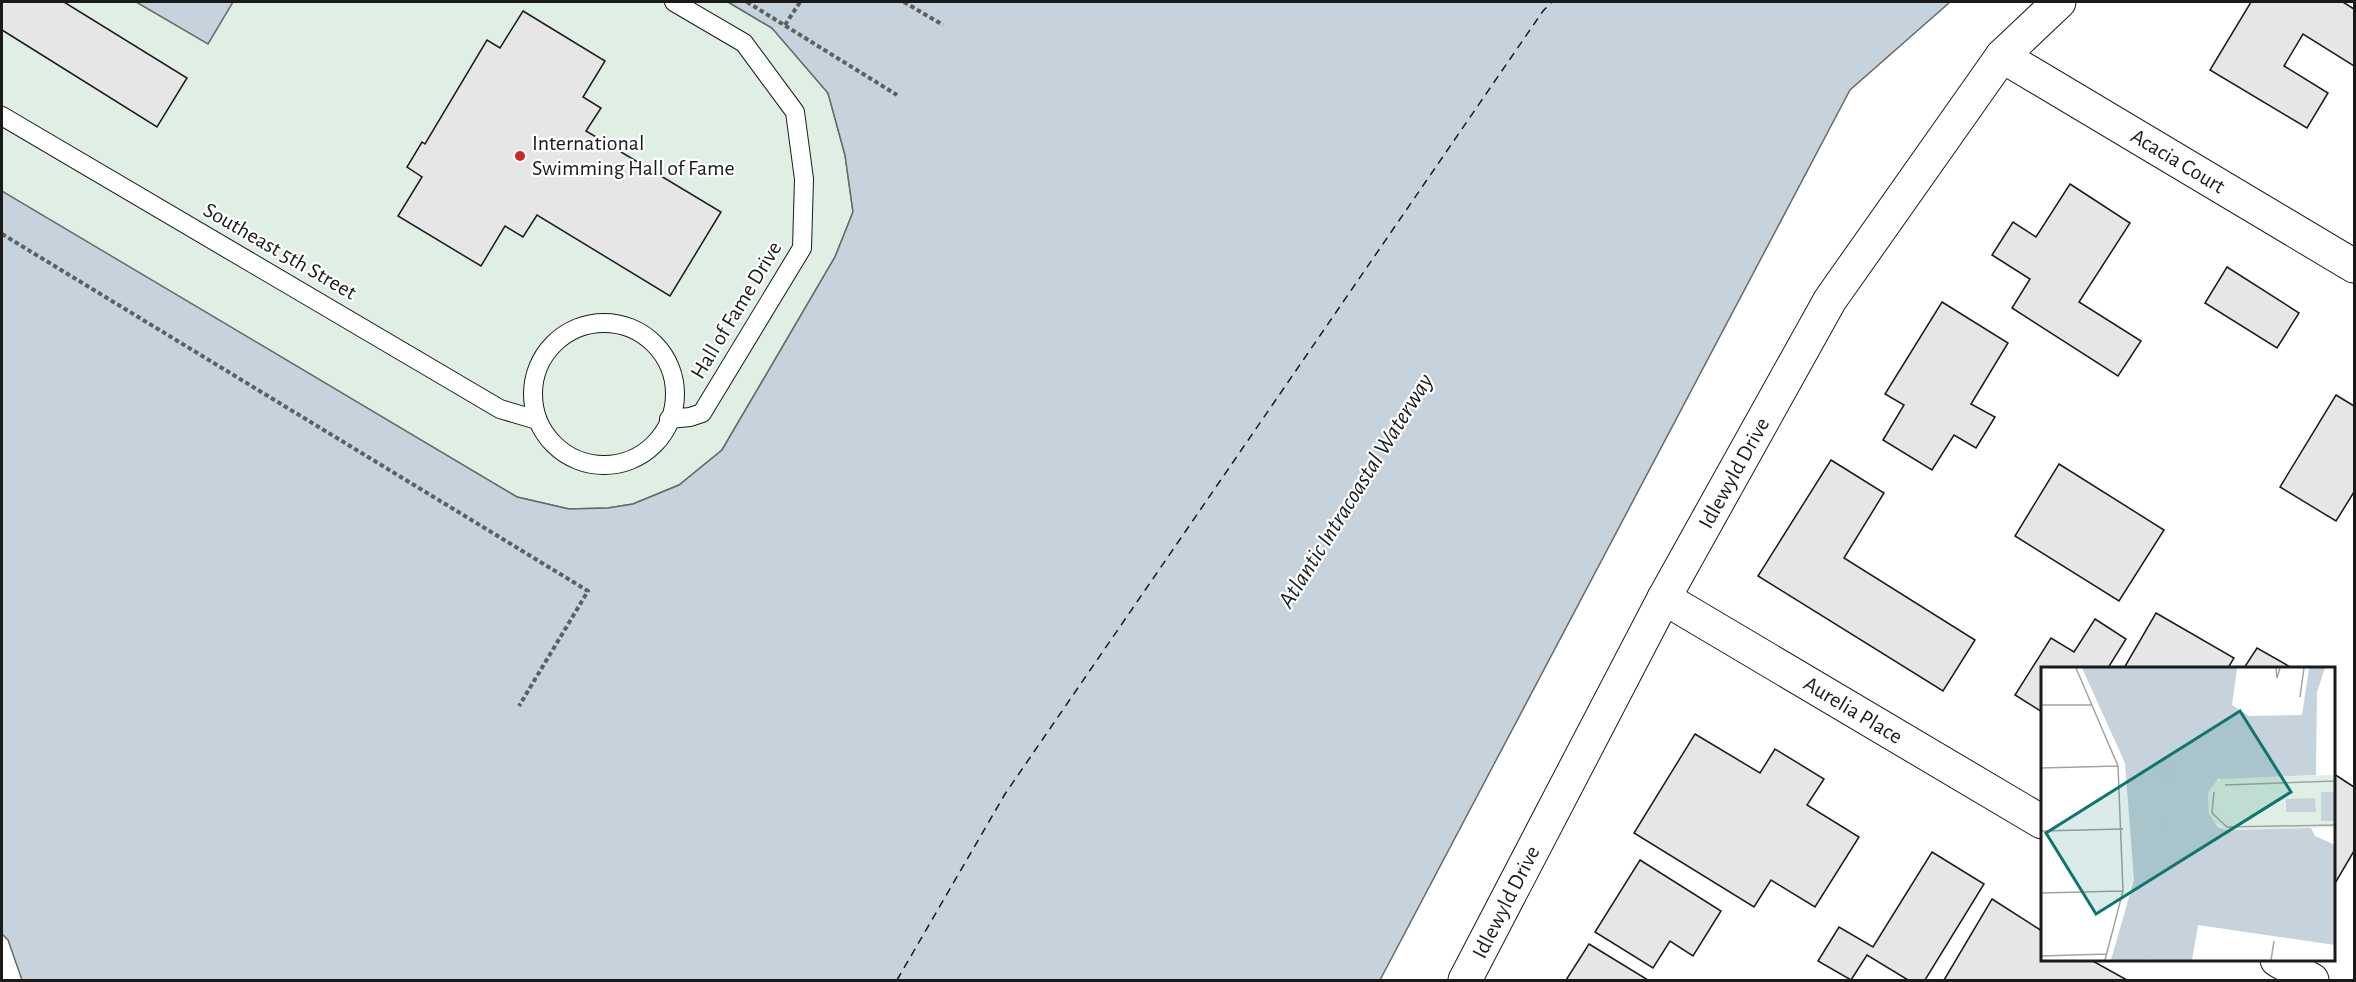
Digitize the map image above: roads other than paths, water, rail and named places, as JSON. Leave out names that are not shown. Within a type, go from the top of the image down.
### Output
[{"type":"street","name":"Idlewyld Drive","points":[[1465,981],[1664,598],[1830,300],[2002,56],[2059,2]]},
{"type":"street","name":"Acacia Court","points":[[2002,56],[2355,266]]},
{"type":"street","name":"Aurelia Place","points":[[1664,598],[2041,821]]},
{"type":"street","points":[[2279,961],[2312,981]]},
{"type":"lane","name":"Hall of Fame Drive","points":[[669,419],[702,413],[802,249],[804,179],[795,112],[744,43],[674,2]]},
{"type":"lane","name":"Southeast 5th Street","points":[[2,116],[500,409],[537,420]]},
{"type":"lane","points":[[612,323],[635,330],[655,344],[668,364],[674,385],[674,408],[666,429],[652,447],[633,459],[612,465],[589,464],[568,456],[550,441],[537,420],[532,396],[536,372],[547,350],[565,334],[588,324],[612,323]]},
{"type":"water","points":[[136,2],[233,2],[208,44]]},
{"type":"water","name":"Atlantic Intracoastal Waterway","points":[[728,2],[1950,2],[1850,90],[1380,980],[22,980],[8,940],[2,934],[2,191],[517,497],[569,509],[608,508],[633,504],[679,485],[722,450],[835,257],[853,212],[845,155],[828,93],[772,28]]},
{"type":"place","name":"International Swimming Hall of Fame","points":[[520,156]]}]
